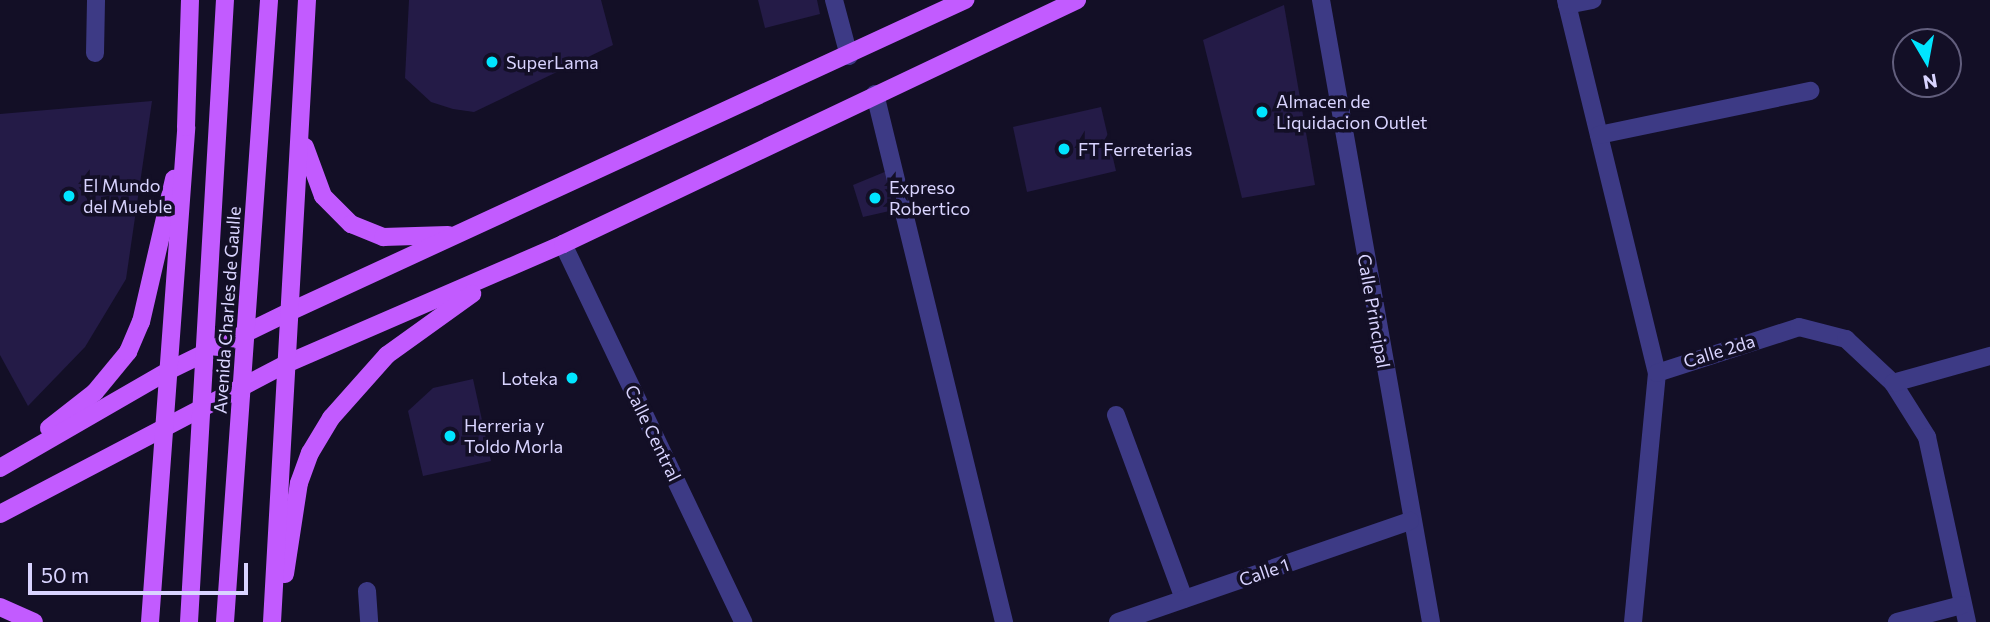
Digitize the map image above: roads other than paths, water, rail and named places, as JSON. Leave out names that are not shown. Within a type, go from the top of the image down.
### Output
[{"type":"main road","points":[[150,622],[186,127],[190,0]]},
{"type":"main road","name":"Avenida Charles de Gaulle","points":[[189,622],[225,0]]},
{"type":"main road","name":"Avenida Charles de Gaulle","points":[[225,622],[269,0]]},
{"type":"main road","points":[[275,622],[286,364],[307,0]]},
{"type":"main road","points":[[0,466],[170,370],[289,312],[482,226],[606,164],[849,56],[965,0]]},
{"type":"main road","points":[[0,514],[286,364],[507,270],[1077,0]]},
{"type":"main road","points":[[302,111],[306,156],[313,177],[336,212],[351,224],[383,237],[402,238],[450,235],[482,226]]},
{"type":"main road","points":[[0,466],[95,392],[128,352],[141,322],[186,127]]},
{"type":"main road","points":[[275,622],[299,483],[310,453],[331,418],[387,355],[507,270]]},
{"type":"main road","points":[[0,607],[34,622]]},
{"type":"street","points":[[95,54],[96,0]]},
{"type":"street","points":[[834,0],[849,56]]},
{"type":"street","name":"Calle Principal","points":[[1321,0],[1410,521],[1431,622]]},
{"type":"street","points":[[1592,0],[1566,3],[1657,373],[1633,622]]},
{"type":"street","points":[[1599,135],[1810,91]]},
{"type":"street","points":[[875,94],[1004,622]]},
{"type":"street","name":"Calle Central","points":[[563,244],[743,622]]},
{"type":"street","name":"Calle 2da","points":[[1657,373],[1799,327],[1846,339],[1894,383],[1927,438],[1964,613]]},
{"type":"street","points":[[1894,383],[1990,356]]},
{"type":"street","points":[[1116,415],[1184,599]]},
{"type":"street","name":"Calle 1","points":[[1118,622],[1410,521]]},
{"type":"street","points":[[367,591],[369,622]]},
{"type":"street","points":[[1897,622],[1964,613]]},
{"type":"place","name":"SuperLama","points":[[492,62]]},
{"type":"place","name":"Almacen de Liquidacion Outlet","points":[[1262,112]]},
{"type":"place","name":"FT Ferreterias","points":[[1064,149]]},
{"type":"place","name":"El Mundo del Mueble","points":[[69,196]]},
{"type":"place","name":"Expreso Robertico","points":[[875,198]]},
{"type":"place","name":"Loteka","points":[[572,378]]},
{"type":"place","name":"Herreria y Toldo Morla","points":[[450,436]]}]
